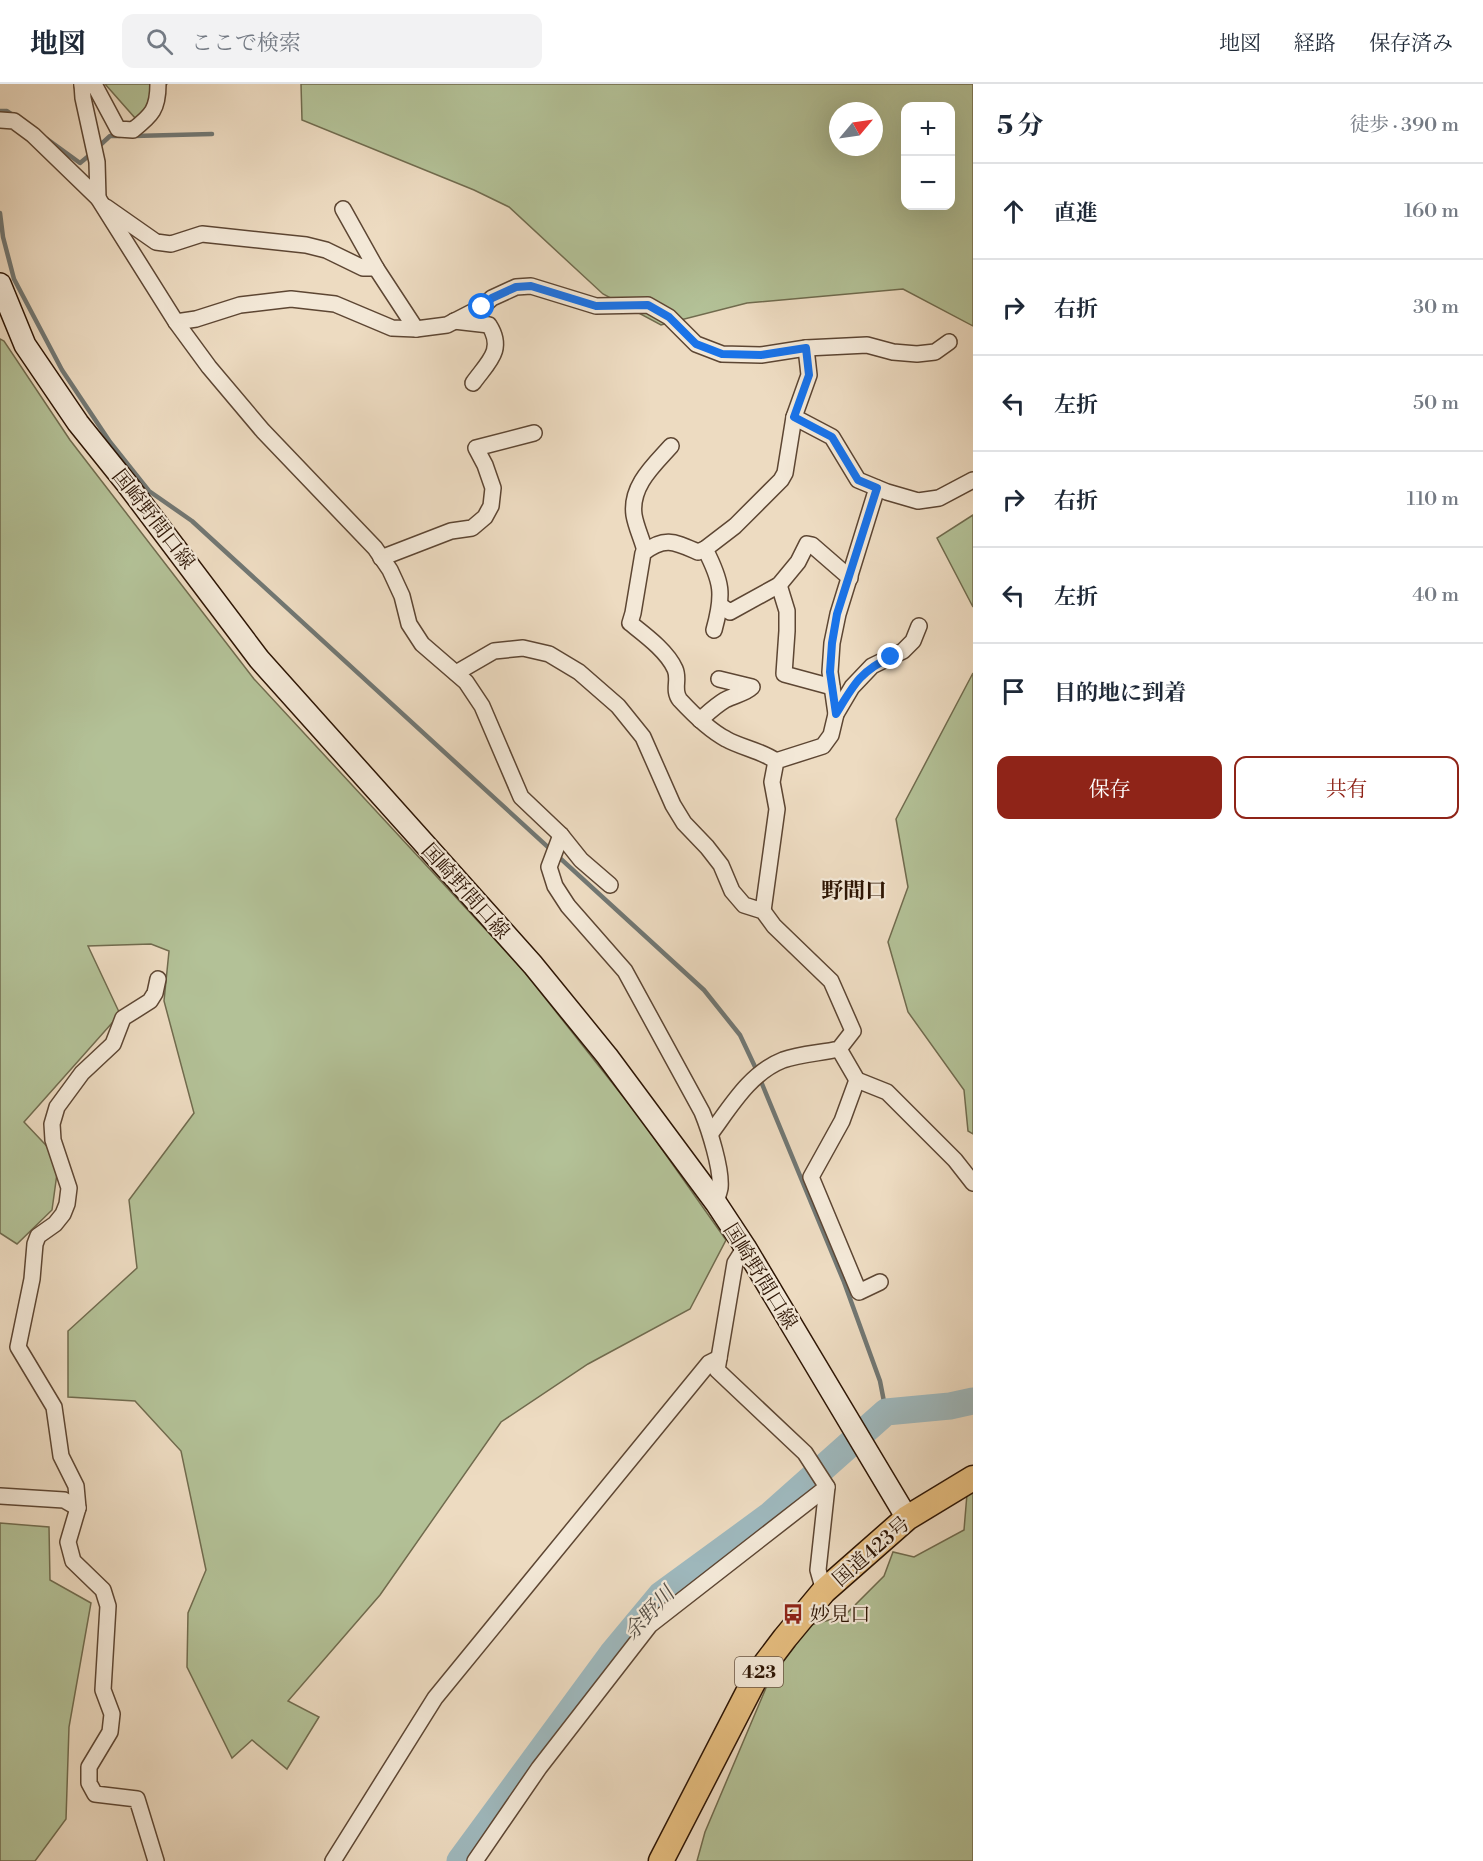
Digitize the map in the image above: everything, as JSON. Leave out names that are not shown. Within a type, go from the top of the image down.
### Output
[{"type":"highway","name":"国道423号","points":[[661,1861],[757,1675],[824,1591],[907,1518],[973,1478]]},
{"type":"main road","name":"国崎野間口線","points":[[0,284],[25,345],[78,423],[259,658],[533,965],[607,1056],[716,1203],[745,1247],[907,1518]]},
{"type":"street","points":[[158,84],[158,101],[149,117],[133,130],[118,129],[95,86],[82,85],[97,162],[100,201],[176,322],[209,367],[263,431],[375,548],[390,570],[402,596],[410,624],[422,644],[466,682],[482,706],[521,797],[561,835],[581,860],[610,885]]},
{"type":"street","points":[[0,120],[14,121],[33,135],[100,201],[156,242],[171,244],[202,234],[306,245],[326,250],[363,268],[376,267]]},
{"type":"street","points":[[343,210],[416,329]]},
{"type":"street","points":[[176,322],[196,319],[240,305],[291,299],[335,304],[392,328],[416,329],[447,325],[482,307],[492,298],[516,287],[531,286],[596,306],[648,305],[669,317],[696,344],[722,354],[761,355],[806,348],[867,345],[893,352],[917,354],[934,352],[949,342]]},
{"type":"street","points":[[454,321],[489,325],[496,335],[496,350],[473,383]]},
{"type":"street","points":[[776,761],[764,753],[726,739],[700,720],[678,698],[675,691],[677,680],[675,669],[663,653],[630,623],[642,553],[663,543],[675,542],[698,552],[705,549],[735,526],[781,480],[794,417],[809,375],[806,348]]},
{"type":"street","points":[[794,417],[832,437],[858,480],[877,488],[918,501],[939,498],[973,481]]},
{"type":"street","points":[[381,558],[451,531],[472,528],[485,517],[491,506],[493,488],[477,448],[534,433]]},
{"type":"street","points":[[645,551],[634,514],[635,496],[645,474],[671,446]]},
{"type":"street","points":[[836,714],[830,672],[837,614],[877,488]]},
{"type":"street","points":[[721,606],[730,612],[779,585],[798,562],[807,544],[812,545],[850,578]]},
{"type":"street","points":[[705,549],[715,568],[722,590],[721,606],[714,630]]},
{"type":"street","points":[[779,585],[787,611],[788,631],[784,674],[832,687]]},
{"type":"street","points":[[776,761],[823,746],[831,735],[836,714],[852,687],[872,666],[903,651],[913,641],[919,626]]},
{"type":"street","points":[[456,673],[494,651],[523,648],[549,654],[579,672],[618,706],[643,737],[673,805],[684,823],[708,847],[721,865],[732,891],[744,905],[763,911],[774,926],[831,981],[853,1031],[838,1049],[784,1060],[769,1067],[746,1086],[711,1133]]},
{"type":"street","points":[[700,720],[726,699],[749,691],[752,687],[719,679]]},
{"type":"street","points":[[763,911],[777,809],[772,782],[776,761]]},
{"type":"street","points":[[561,835],[549,867],[555,886],[568,906],[625,971],[702,1112],[711,1133],[720,1188],[716,1203]]},
{"type":"street","points":[[156,1861],[137,1799],[95,1794],[89,1784],[89,1767],[110,1732],[112,1714],[103,1690],[108,1606],[103,1590],[73,1561],[68,1542],[78,1508],[76,1486],[61,1456],[54,1407],[18,1347],[32,1279],[35,1244],[38,1236],[55,1224],[63,1214],[67,1203],[69,1188],[53,1140],[52,1124],[57,1107],[82,1073],[113,1044],[123,1018],[150,1001],[155,993],[158,979]]},
{"type":"street","points":[[838,1049],[857,1080],[887,1092],[955,1160],[973,1183]]},
{"type":"street","points":[[857,1080],[842,1121],[811,1177],[859,1292],[880,1282]]},
{"type":"street","points":[[745,1247],[735,1263],[717,1370],[805,1454],[827,1487],[818,1570],[824,1591]]},
{"type":"street","points":[[333,1861],[435,1698],[709,1363],[718,1358]]},
{"type":"street","points":[[475,1861],[539,1768],[650,1625],[827,1487]]},
{"type":"street","points":[[0,1496],[64,1500],[78,1508]]},
{"type":"green space","points":[[105,84],[167,84],[136,119]]},
{"type":"green space","points":[[301,84],[973,84],[973,326],[903,289],[747,303],[661,325],[603,294],[509,207],[474,190],[302,120]]},
{"type":"green space","points":[[0,339],[4,341],[70,440],[254,679],[523,970],[640,1118],[726,1240],[690,1309],[588,1364],[501,1422],[380,1595],[288,1701],[319,1717],[287,1769],[252,1740],[232,1758],[187,1667],[188,1613],[206,1570],[181,1451],[135,1401],[68,1397],[68,1331],[137,1268],[129,1200],[194,1113],[164,1001],[169,951],[151,944],[88,946],[120,1014],[24,1122],[59,1159],[52,1210],[17,1244],[0,1233]]},
{"type":"green space","points":[[973,515],[973,607],[937,538]]},
{"type":"green space","points":[[973,673],[973,1134],[968,1131],[964,1090],[908,1012],[888,942],[908,887],[896,819]]},
{"type":"green space","points":[[973,1491],[973,1861],[697,1861],[705,1832],[774,1669],[811,1625],[844,1616],[884,1576],[893,1552],[914,1557],[964,1530],[967,1494]]},
{"type":"green space","points":[[0,1523],[49,1527],[50,1580],[91,1603],[69,1727],[66,1819],[35,1861],[0,1861]]},
{"type":"waterway","points":[[0,111],[7,111],[13,115]]},
{"type":"waterway","points":[[134,136],[212,134]]},
{"type":"waterway","points":[[97,148],[110,136],[120,136]]},
{"type":"waterway","points":[[47,139],[80,163],[91,154]]},
{"type":"waterway","points":[[0,213],[3,237],[14,279],[62,370],[110,442],[149,491],[192,521],[704,990],[740,1035],[757,1071]]},
{"type":"waterway","points":[[760,1079],[844,1282],[880,1381],[886,1412]]},
{"type":"waterway","name":"余野川","points":[[460,1861],[612,1654],[661,1595],[769,1516],[886,1412],[950,1406],[973,1401]]},
{"type":"place","name":"妙見口","points":[[793,1614]]},
{"type":"district","name":"野間口","points":[[854,890]]},
{"type":"route","points":[[482,307],[492,298],[516,287],[531,286],[596,306],[648,305],[669,317],[696,344],[722,354],[761,355],[806,348],[809,375],[794,417],[832,437],[858,480],[877,488],[837,614],[830,672],[836,714],[852,687],[872,666],[891,657]]}]
